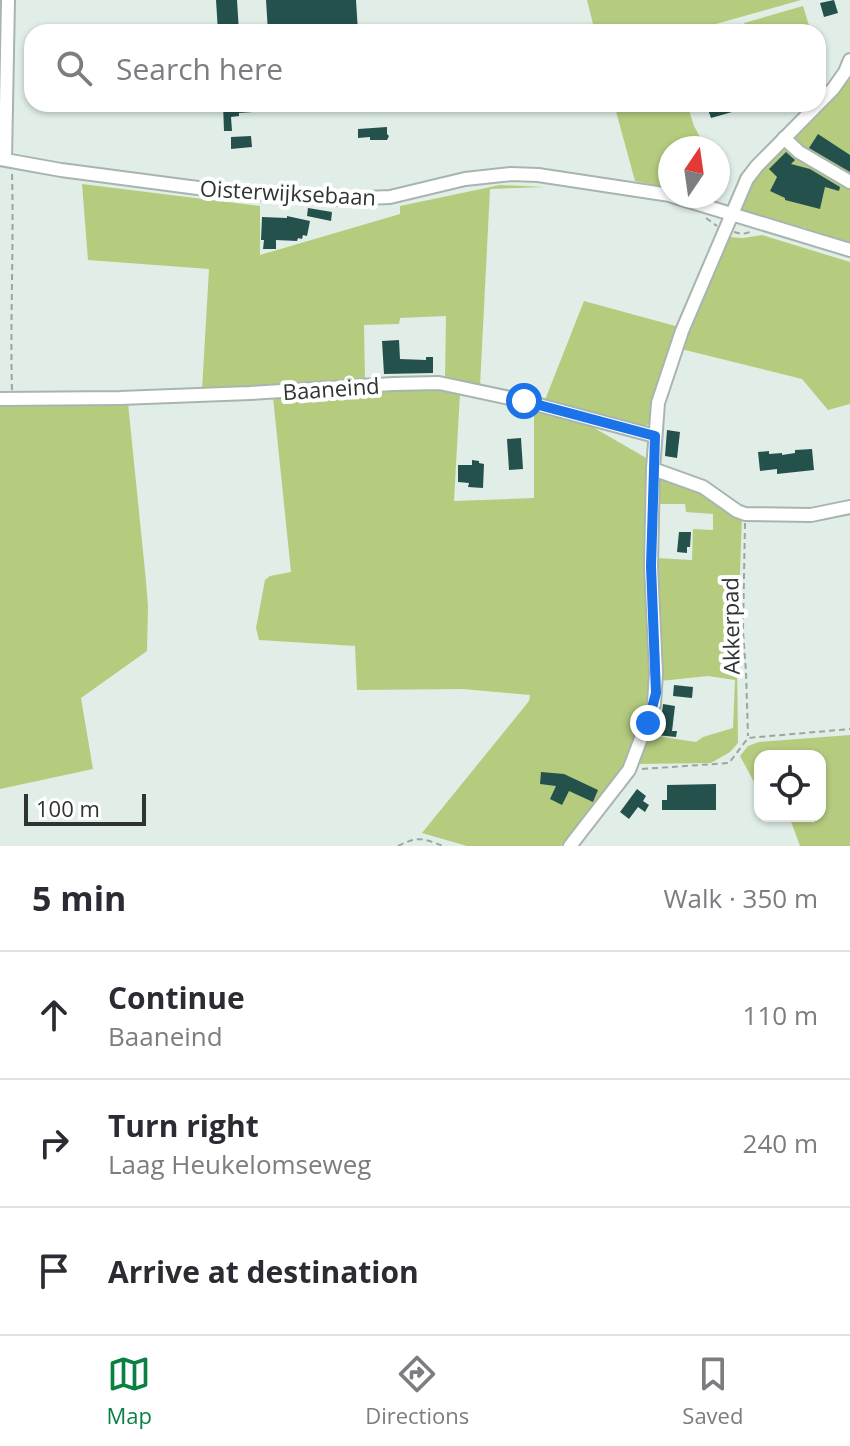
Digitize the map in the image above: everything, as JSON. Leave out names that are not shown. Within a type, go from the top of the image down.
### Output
[{"type":"street","points":[[6,162],[4,62],[8,0]]},
{"type":"street","points":[[826,96],[845,72],[850,60]]},
{"type":"street","points":[[570,846],[629,770],[656,693],[651,566],[658,403],[678,343],[751,173],[810,112]]},
{"type":"street","points":[[784,138],[799,152],[850,182]]},
{"type":"street","name":"Oisterwijksebaan","points":[[6,162],[197,188],[340,199],[390,197],[465,179],[511,174],[538,175],[658,194]]},
{"type":"street","name":"Oisterwijksebaan","points":[[712,208],[850,250]]},
{"type":"street","name":"Baaneind","points":[[6,399],[178,396],[439,383],[524,401],[655,436]]},
{"type":"street","points":[[653,469],[703,487],[745,514],[811,515],[850,507]]},
{"type":"path","points":[[6,162],[13,226],[6,399]]},
{"type":"path","name":"Akkerpad","points":[[745,514],[743,631],[748,738]]},
{"type":"path","points":[[629,770],[729,763],[748,738],[850,729]]},
{"type":"path","points":[[398,846],[411,839],[424,839],[443,846]]},
{"type":"green space","points":[[587,0],[801,0],[716,24],[593,24]]},
{"type":"green space","points":[[803,6],[809,24],[744,24]]},
{"type":"green space","points":[[850,79],[850,245],[807,233],[806,228],[802,227],[799,232],[743,213],[742,205],[758,172],[817,112],[826,112],[826,103]]},
{"type":"green space","points":[[616,112],[690,112],[699,136],[658,136],[658,186],[635,181]]},
{"type":"green space","points":[[82,184],[260,206],[260,255],[400,214],[400,206],[500,185],[545,187],[490,189],[480,386],[445,379],[446,316],[400,318],[399,324],[364,325],[365,380],[202,390],[209,269],[88,260]]},
{"type":"green space","points":[[762,235],[850,262],[850,404],[828,410],[802,379],[681,349],[728,237]]},
{"type":"green space","points":[[584,301],[679,327],[665,364],[649,424],[645,426],[545,400]]},
{"type":"green space","points":[[420,389],[460,393],[454,501],[534,498],[534,410],[584,422],[648,459],[651,667],[646,716],[623,770],[587,818],[561,846],[467,846],[422,833],[529,701],[530,695],[463,689],[357,690],[355,646],[259,640],[256,628],[265,580],[291,572],[273,397]]},
{"type":"green space","points":[[128,403],[148,607],[147,651],[81,698],[93,769],[0,789],[0,404]]},
{"type":"green space","points":[[658,475],[674,476],[742,516],[737,654],[738,743],[730,752],[711,763],[636,764],[650,735],[696,742],[733,728],[735,680],[708,676],[660,681],[657,558],[692,560],[693,529],[713,530],[713,514],[686,512],[685,504],[656,504]]},
{"type":"green space","points":[[850,735],[850,846],[800,846],[791,822],[826,822],[826,750],[754,750],[754,782],[740,756],[748,746],[759,742]]},
{"type":"building","points":[[216,0],[237,0],[238,24],[218,24]]},
{"type":"building","points":[[266,0],[356,0],[358,24],[268,24]]},
{"type":"building","points":[[834,0],[838,13],[824,17],[820,3]]},
{"type":"building","points":[[223,112],[253,112],[231,117],[232,131],[224,131]]},
{"type":"building","points":[[709,112],[732,112],[711,118]]},
{"type":"building","points":[[387,127],[387,140],[358,138],[358,129]]},
{"type":"building","points":[[818,134],[850,155],[850,172],[809,148]]},
{"type":"building","points":[[251,136],[252,147],[231,149],[231,137]]},
{"type":"building","points":[[786,152],[795,160],[791,164],[810,169],[840,187],[839,191],[825,187],[820,209],[785,200],[770,191],[777,177],[769,169]]},
{"type":"building","points":[[308,208],[332,212],[331,221],[307,216]]},
{"type":"building","points":[[287,216],[310,221],[307,236],[303,235],[297,241],[276,240],[276,249],[263,249],[262,217]]},
{"type":"building","points":[[399,340],[400,359],[426,360],[426,357],[433,357],[433,373],[384,374],[382,341]]},
{"type":"building","points":[[667,430],[680,432],[677,458],[665,456]]},
{"type":"building","points":[[521,438],[523,469],[509,470],[507,439]]},
{"type":"building","points":[[812,449],[814,470],[777,474],[777,469],[760,471],[758,452],[782,455]]},
{"type":"building","points":[[472,460],[484,464],[483,488],[468,487],[469,483],[458,482],[458,465],[472,465]]},
{"type":"building","points":[[679,532],[691,532],[687,553],[677,552]]},
{"type":"building","points":[[674,685],[693,687],[692,698],[673,696]]},
{"type":"building","points":[[663,704],[675,706],[672,731],[677,731],[676,737],[656,735],[657,729],[670,730],[660,729]]},
{"type":"building","points":[[541,772],[564,774],[598,790],[593,802],[569,791],[562,805],[550,799],[556,786],[540,784]]},
{"type":"building","points":[[716,784],[716,810],[662,810],[662,800],[667,800],[667,785]]},
{"type":"building","points":[[637,789],[646,796],[643,801],[649,805],[645,812],[638,807],[629,819],[620,812]]},
{"type":"route","points":[[524,401],[655,436],[651,566],[656,693],[648,723]]}]
